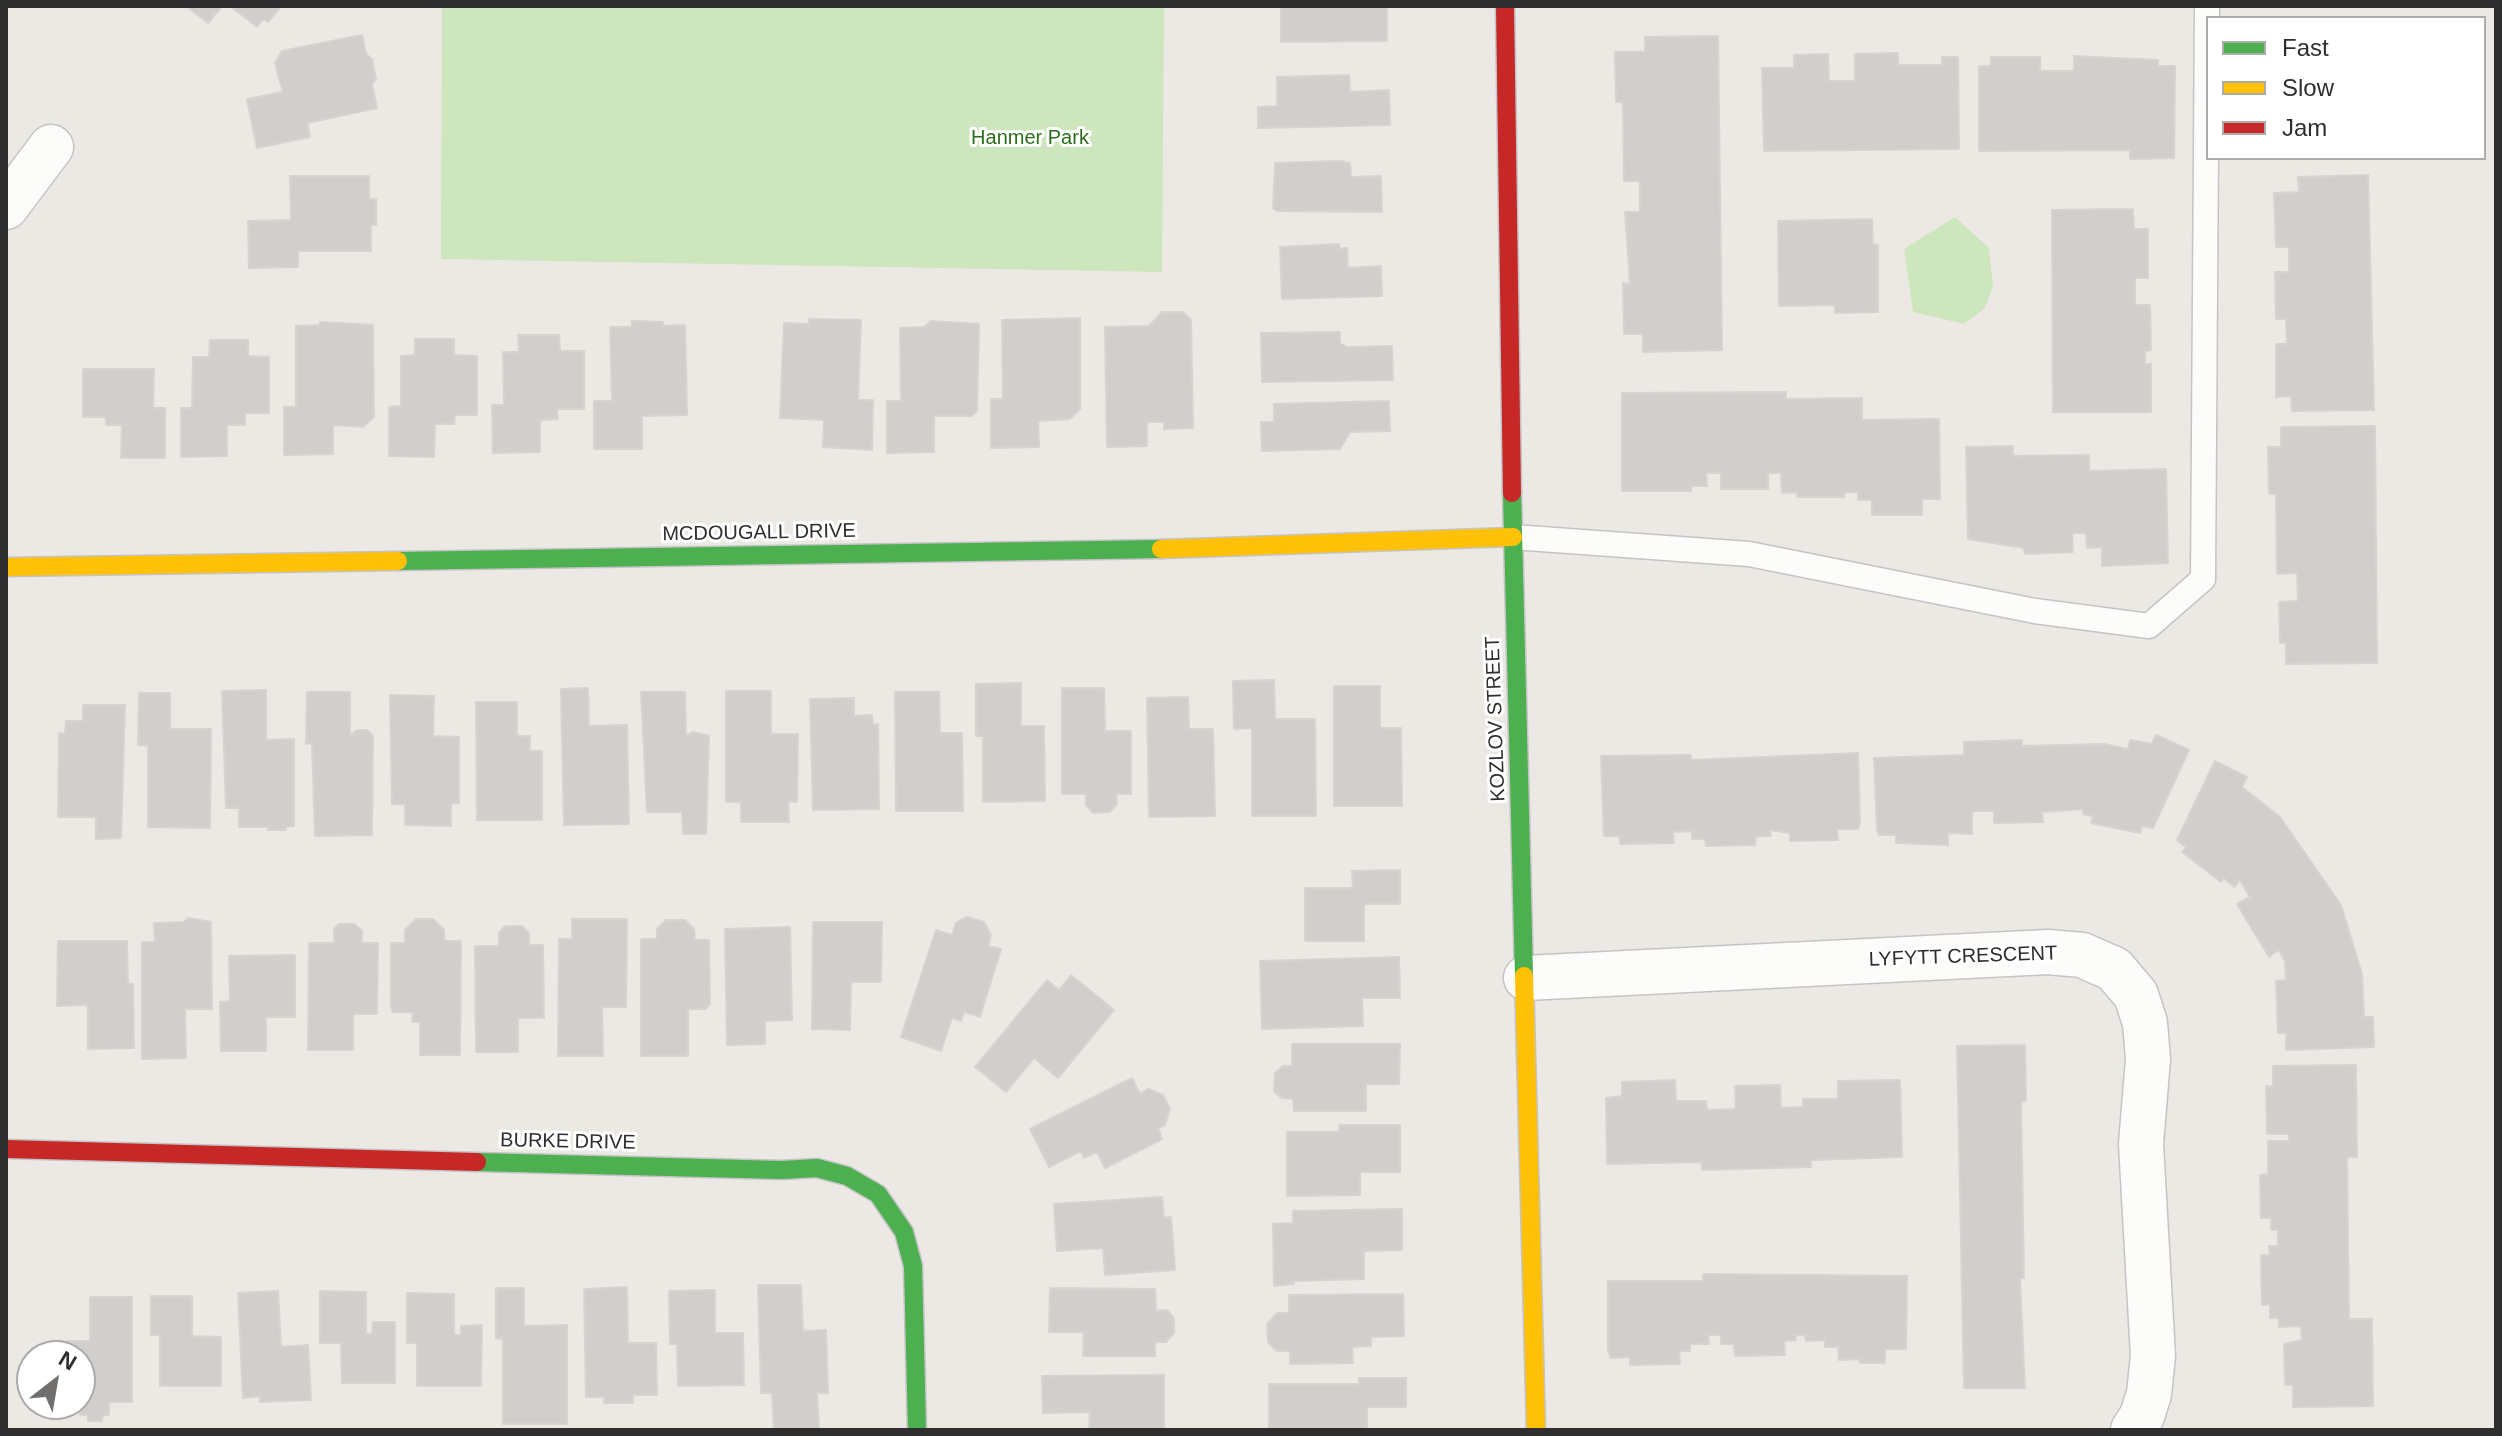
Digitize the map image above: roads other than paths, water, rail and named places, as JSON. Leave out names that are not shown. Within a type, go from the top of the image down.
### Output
[{"type":"street","name":"KOZLOV STREET","points":[[1505,6],[1513,537],[1536,1430]]},
{"type":"street","points":[[6,207],[51,147]]},
{"type":"street","name":"MCDOUGALL DRIVE","points":[[6,567],[1184,548],[1513,537]]},
{"type":"street","name":"LYFYTT CRESCENT","points":[[1526,978],[2048,952],[2082,955],[2114,969],[2136,995],[2145,1023],[2148,1059],[2141,1144],[2153,1356],[2149,1394],[2142,1416],[2133,1430]]},
{"type":"street","name":"BURKE DRIVE","points":[[6,1149],[782,1170],[817,1168],[847,1176],[878,1194],[904,1232],[913,1266],[917,1430]]},
{"type":"lane","points":[[1513,537],[1749,554],[2035,611],[2149,626],[2203,579],[2206,149]]},
{"type":"park label","name":"Hanmer Park","points":[[1030,138]]}]
